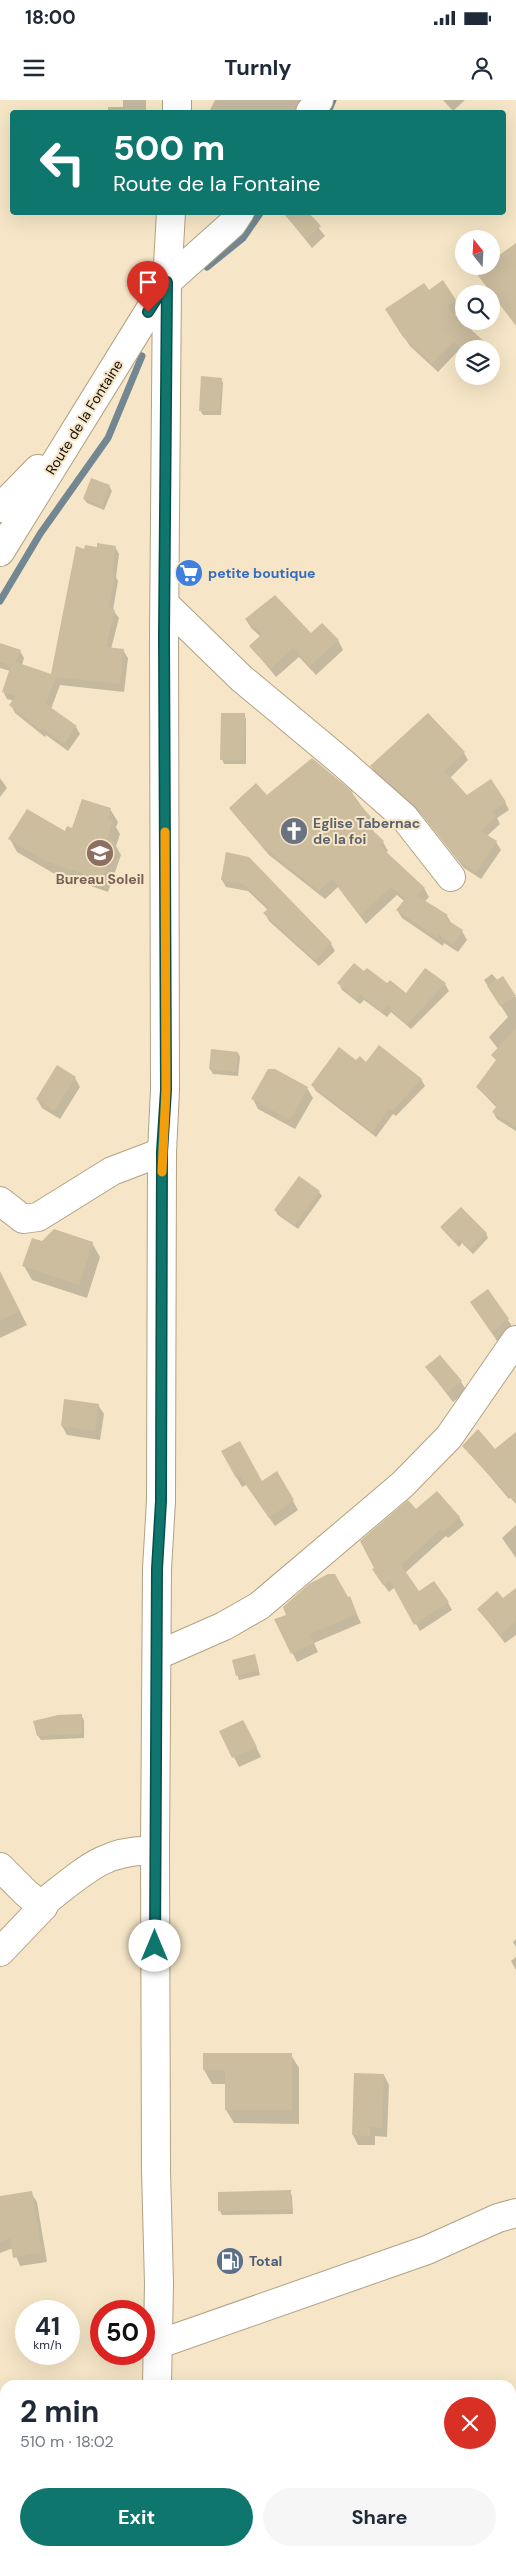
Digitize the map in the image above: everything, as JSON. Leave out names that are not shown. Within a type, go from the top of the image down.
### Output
[{"type":"street","points":[[157,2380],[155,1851],[162,1152],[166,1090],[167,282],[171,215]]},
{"type":"street","points":[[167,282],[232,224],[238,215]]},
{"type":"street","name":"Route de la Fontaine","points":[[0,552],[167,282]]},
{"type":"street","points":[[0,508],[70,439]]},
{"type":"street","points":[[166,605],[241,678],[344,763],[404,817],[451,877]]},
{"type":"street","points":[[0,1201],[23,1219],[38,1217],[112,1171],[162,1152]]},
{"type":"street","points":[[158,1655],[224,1626],[259,1606],[402,1485],[449,1437],[516,1340]]},
{"type":"street","points":[[0,1952],[45,1903],[89,1868],[107,1857],[124,1851],[155,1851]]},
{"type":"street","points":[[0,1867],[26,1894],[45,1903]]},
{"type":"street","points":[[158,2344],[427,2250],[498,2218],[516,2214]]},
{"type":"building","points":[[285,215],[311,215],[321,226],[306,239]]},
{"type":"building","points":[[516,243],[516,326],[500,305],[500,285],[485,285],[478,275],[500,275],[500,255]]},
{"type":"building","points":[[443,280],[455,298],[455,301],[447,307],[455,314],[455,330],[472,330],[482,340],[455,340],[455,344],[453,342],[432,364],[403,337],[385,309],[424,283],[429,290]]},
{"type":"building","points":[[201,376],[222,378],[219,411],[199,411]]},
{"type":"building","points":[[91,478],[110,485],[102,506],[83,499]]},
{"type":"building","points":[[97,543],[116,546],[112,572],[115,573],[109,608],[115,610],[106,647],[124,649],[120,684],[56,677],[46,704],[77,726],[64,744],[42,728],[40,730],[9,705],[16,696],[2,692],[11,665],[0,662],[0,643],[21,650],[16,662],[51,674],[76,546],[84,549],[85,545],[97,547]]},
{"type":"building","points":[[275,595],[311,633],[322,623],[339,640],[310,666],[293,648],[270,669],[249,646],[262,634],[245,619]]},
{"type":"building","points":[[221,713],[245,713],[244,760],[220,760]]},
{"type":"building","points":[[428,713],[465,752],[445,771],[467,795],[491,779],[506,802],[492,811],[497,816],[481,831],[497,841],[476,873],[458,860],[416,807],[370,766]]},
{"type":"building","points":[[312,758],[353,792],[351,795],[372,818],[366,824],[384,841],[380,846],[425,888],[416,895],[448,915],[446,917],[449,921],[463,930],[453,944],[439,935],[438,938],[396,910],[405,899],[391,887],[360,916],[332,879],[319,891],[262,846],[229,808],[256,783],[267,795]]},
{"type":"building","points":[[82,799],[111,808],[108,819],[113,821],[107,839],[115,842],[101,880],[45,861],[8,839],[27,809],[65,831],[67,826],[72,828]]},
{"type":"building","points":[[226,852],[249,857],[332,943],[315,960],[263,913],[269,908],[243,884],[221,880]]},
{"type":"building","points":[[354,963],[364,971],[367,968],[387,983],[390,980],[406,993],[425,968],[446,983],[407,1024],[387,1006],[382,1012],[360,994],[356,999],[337,983]]},
{"type":"building","points":[[503,976],[516,996],[500,1006],[487,986]]},
{"type":"building","points":[[516,1028],[516,1127],[492,1112],[497,1106],[476,1087],[496,1060],[491,1055]]},
{"type":"building","points":[[379,1045],[422,1079],[392,1111],[389,1109],[372,1132],[311,1085],[339,1047],[356,1060],[360,1056],[366,1062]]},
{"type":"building","points":[[211,1049],[238,1052],[236,1072],[209,1069]]},
{"type":"building","points":[[57,1065],[76,1077],[54,1111],[36,1099]]},
{"type":"building","points":[[268,1069],[275,1069],[308,1087],[290,1120],[251,1099]]},
{"type":"building","points":[[299,1176],[320,1191],[295,1225],[274,1210]]},
{"type":"building","points":[[461,1207],[487,1233],[470,1250],[459,1239],[455,1243],[440,1227]]},
{"type":"building","points":[[54,1229],[93,1242],[79,1285],[22,1266],[32,1238],[42,1241]]},
{"type":"building","points":[[0,1271],[20,1311],[0,1321]]},
{"type":"building","points":[[488,1289],[509,1319],[491,1332],[470,1302]]},
{"type":"building","points":[[440,1355],[462,1381],[447,1393],[425,1367]]},
{"type":"building","points":[[64,1399],[99,1404],[95,1431],[61,1426]]},
{"type":"building","points":[[478,1429],[495,1449],[516,1432],[516,1504],[462,1446]]},
{"type":"building","points":[[240,1441],[262,1481],[277,1471],[294,1500],[269,1518],[240,1476],[236,1478],[221,1451]]},
{"type":"building","points":[[437,1491],[460,1517],[443,1532],[441,1529],[401,1565],[419,1591],[434,1581],[449,1602],[414,1625],[390,1581],[383,1585],[372,1569],[374,1568],[360,1541],[408,1500],[416,1509]]},
{"type":"building","points":[[328,1574],[335,1574],[348,1597],[350,1596],[357,1614],[310,1634],[314,1643],[291,1654],[274,1619],[286,1615],[283,1607],[309,1584]]},
{"type":"building","points":[[516,1588],[516,1621],[500,1635],[477,1609],[497,1591],[503,1598]]},
{"type":"building","points":[[255,1654],[259,1670],[236,1676],[232,1660]]},
{"type":"building","points":[[82,1714],[82,1734],[37,1736],[33,1721],[58,1715]]},
{"type":"building","points":[[243,1720],[257,1747],[232,1758],[219,1731]]},
{"type":"building","points":[[203,2053],[292,2053],[292,2110],[225,2110],[225,2070],[203,2070]]},
{"type":"building","points":[[354,2073],[384,2074],[382,2128],[370,2127],[370,2136],[352,2135]]},
{"type":"building","points":[[291,2190],[291,2210],[218,2211],[218,2192]]},
{"type":"building","points":[[32,2191],[42,2252],[13,2258],[10,2238],[0,2242],[0,2196]]},
{"type":"waterway","points":[[329,110],[333,100]]},
{"type":"waterway","points":[[207,267],[243,238],[259,215]]},
{"type":"waterway","points":[[0,601],[40,534],[108,438],[142,356]]},
{"type":"slow traffic","points":[[162,1172],[166,1090],[165,832]]},
{"type":"place","name":"petite boutique","points":[[189,573]]},
{"type":"place","name":"Eglise Tabernac de la foi","points":[[294,831]]},
{"type":"place","name":"Bureau Soleil","points":[[100,853]]},
{"type":"place","name":"Total","points":[[230,2261]]},
{"type":"route","points":[[148,312],[167,282],[166,605],[164,635],[166,1090],[162,1152],[161,1501],[157,1569],[155,1946]]}]
